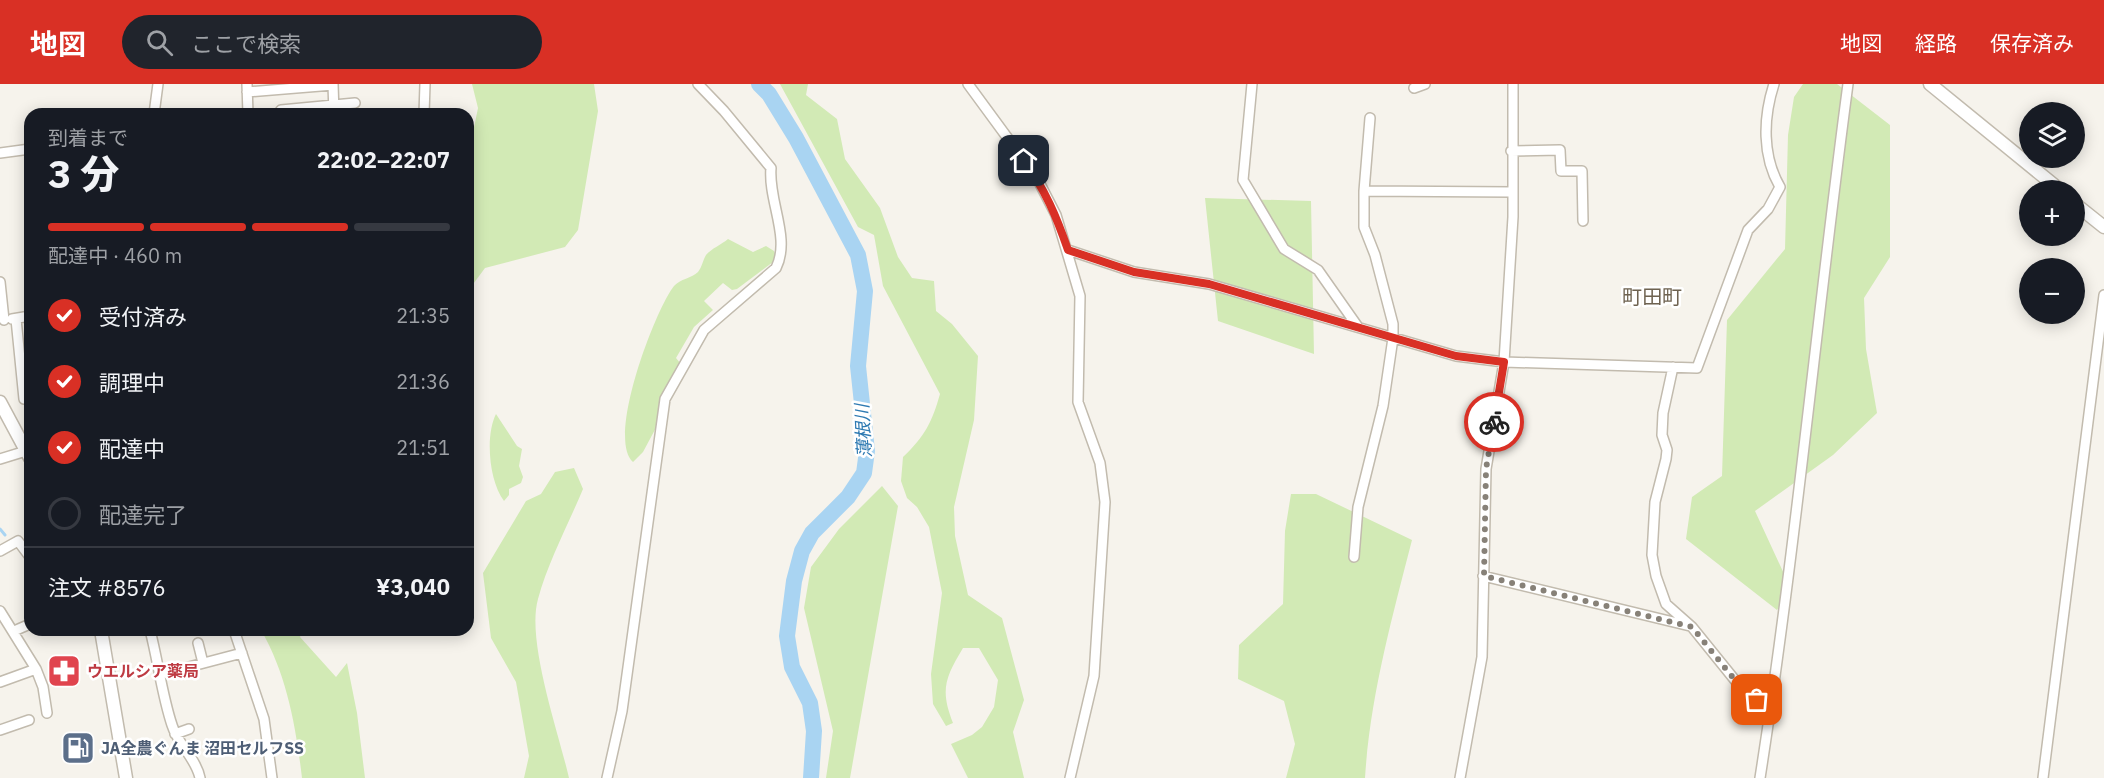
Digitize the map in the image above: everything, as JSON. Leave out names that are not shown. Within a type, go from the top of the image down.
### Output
[{"type":"street","points":[[155,108],[158,84]]},
{"type":"street","points":[[248,108],[247,88],[333,84],[334,108]]},
{"type":"street","points":[[424,108],[425,84]]},
{"type":"street","points":[[607,778],[622,711],[664,399],[704,330],[776,268],[781,259],[779,229],[769,185],[771,168],[724,111],[698,84]]},
{"type":"street","points":[[968,84],[1037,178],[1056,215],[1068,250],[1081,307],[1078,402],[1100,463],[1105,502],[1094,676],[1070,778]]},
{"type":"street","points":[[1252,84],[1243,180],[1284,249],[1318,270],[1358,327]]},
{"type":"street","points":[[1414,88],[1425,84]]},
{"type":"street","points":[[1460,778],[1482,657],[1486,469],[1504,362],[1512,192],[1513,84]]},
{"type":"street","points":[[1068,250],[1134,272],[1209,284],[1456,356],[1504,362],[1697,368],[1748,230],[1768,209],[1780,187],[1768,160],[1766,142],[1767,116],[1774,84]]},
{"type":"street","points":[[1760,778],[1807,427],[1821,286],[1848,84]]},
{"type":"street","points":[[1930,84],[2048,180]]},
{"type":"street","points":[[338,108],[355,104]]},
{"type":"street","points":[[1353,557],[1358,507],[1383,405],[1393,338],[1393,324],[1375,255],[1364,227],[1364,191],[1370,118]]},
{"type":"street","points":[[0,153],[24,150]]},
{"type":"street","points":[[1511,151],[1560,150],[1562,171],[1582,171],[1583,221]]},
{"type":"street","points":[[1364,191],[1512,192]]},
{"type":"street","points":[[2085,212],[2104,227]]},
{"type":"street","points":[[0,282],[2,320],[24,317]]},
{"type":"street","points":[[2043,778],[2104,295]]},
{"type":"street","points":[[16,319],[24,399]]},
{"type":"street","points":[[1673,368],[1663,413],[1662,435],[1667,450],[1666,459],[1655,502],[1652,555],[1656,576],[1666,604],[1692,627],[1747,695],[1771,704]]},
{"type":"street","points":[[0,402],[24,447]]},
{"type":"street","points":[[0,459],[24,455]]},
{"type":"street","points":[[0,551],[18,541],[24,543]]},
{"type":"street","points":[[1484,576],[1692,627]]},
{"type":"street","points":[[0,611],[36,669],[44,687],[47,714]]},
{"type":"street","points":[[14,631],[24,627]]},
{"type":"street","points":[[102,636],[126,778]]},
{"type":"street","points":[[152,636],[175,734],[196,764],[200,778]]},
{"type":"street","points":[[236,636],[264,719],[272,778]]},
{"type":"street","points":[[198,643],[203,663]]},
{"type":"street","points":[[162,674],[242,653]]},
{"type":"street","points":[[0,682],[36,669]]},
{"type":"street","points":[[0,730],[29,720]]},
{"type":"street","points":[[175,734],[189,729]]},
{"type":"green space","points":[[472,84],[594,84],[598,111],[578,230],[565,247],[485,268],[474,283],[474,128],[478,108]]},
{"type":"green space","points":[[780,84],[808,84],[806,95],[837,119],[845,159],[880,208],[898,257],[912,278],[934,281],[936,311],[952,324],[978,356],[974,420],[954,507],[955,536],[968,595],[1002,618],[1024,700],[1013,732],[1024,778],[968,778],[951,744],[972,735],[982,727],[994,707],[998,680],[979,648],[963,648],[948,676],[946,693],[953,723],[946,726],[933,704],[931,674],[942,593],[929,527],[917,507],[907,498],[901,481],[903,457],[927,428],[940,394],[883,286],[874,235],[858,227]]},
{"type":"green space","points":[[1803,84],[1837,84],[1890,125],[1890,257],[1864,298],[1866,349],[1877,413],[1833,455],[1755,511],[1791,589],[1777,610],[1686,539],[1692,497],[1722,476],[1727,320],[1785,249],[1788,135],[1794,97]]},
{"type":"green space","points":[[1205,198],[1311,201],[1314,354],[1218,321]]},
{"type":"green space","points":[[728,239],[753,252],[766,246],[774,251],[777,259],[737,289],[732,290],[723,283],[704,301],[713,310],[694,327],[676,358],[681,364],[660,398],[658,424],[643,452],[633,462],[626,449],[625,428],[629,403],[636,374],[656,320],[674,286],[698,272],[706,255]]},
{"type":"green space","points":[[496,414],[517,446],[522,449],[519,466],[523,477],[521,483],[509,489],[509,495],[504,501],[495,482],[490,458],[490,434]]},
{"type":"green space","points":[[574,468],[583,489],[547,571],[535,617],[536,638],[545,688],[569,778],[524,778],[529,756],[516,682],[491,638],[483,573],[526,501],[541,494],[555,472]]},
{"type":"green space","points":[[882,486],[898,506],[850,778],[826,778],[833,731],[804,608],[811,567],[839,529]]},
{"type":"green space","points":[[1291,494],[1316,494],[1412,540],[1377,688],[1365,778],[1286,778],[1295,744],[1284,701],[1238,679],[1239,645],[1283,604],[1285,531]]},
{"type":"green space","points":[[264,636],[300,636],[336,677],[347,663],[357,713],[365,778],[302,778],[289,702]]},
{"type":"waterway","name":"薄根川","points":[[759,84],[769,94],[796,138],[858,255],[865,291],[858,366],[867,451],[864,473],[848,497],[812,533],[802,551],[794,581],[787,636],[792,667],[810,703],[814,731],[811,778]]},
{"type":"waterway","points":[[0,529],[5,535]]},
{"type":"way so far","points":[[1494,422],[1486,469],[1484,576],[1692,627],[1747,695],[1757,700]]},
{"type":"place","name":"ウエルシア薬局","points":[[64,671]]},
{"type":"place","name":"JA全農ぐんま 沼田セルフSS","points":[[78,748]]},
{"type":"district","name":"町田町","points":[[1652,296]]},
{"type":"route","points":[[1024,161],[1037,178],[1056,215],[1068,250],[1134,272],[1209,284],[1358,327],[1401,342],[1456,356],[1504,362],[1494,422]]}]
